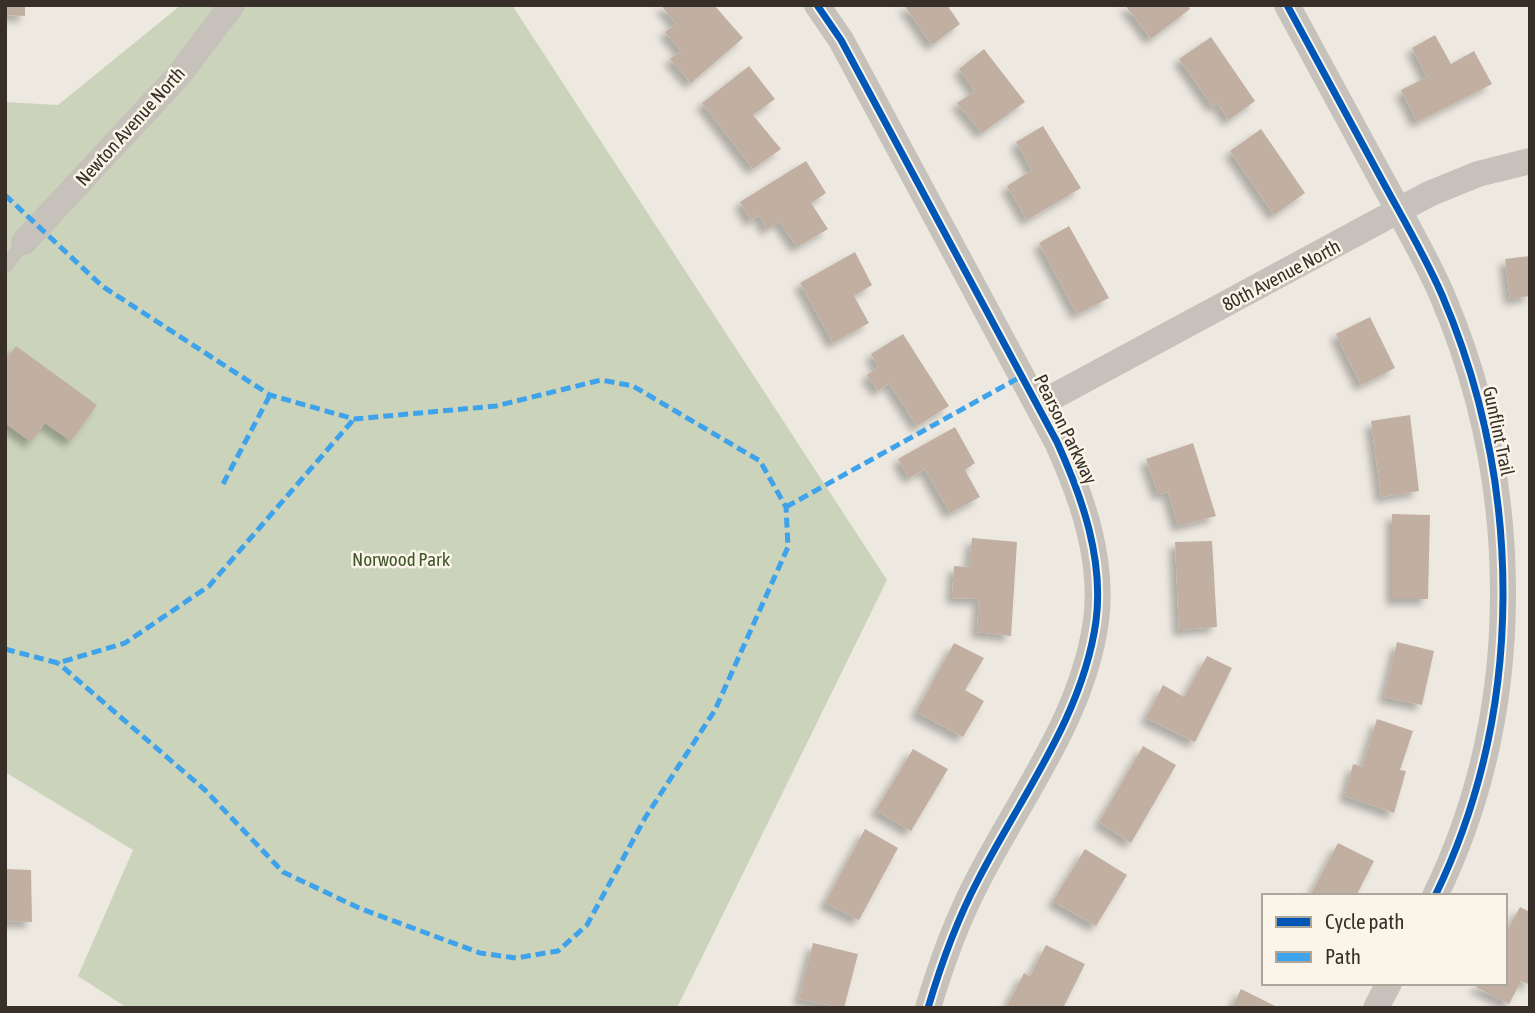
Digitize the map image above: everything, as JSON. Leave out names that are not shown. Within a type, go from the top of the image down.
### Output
[{"type":"street","name":"Newton Avenue North","points":[[24,242],[179,75],[232,5]]},
{"type":"street","name":"Pearson Parkway","points":[[817,5],[841,40],[1038,405],[1083,498],[1094,558],[1096,620],[1082,679],[1058,735],[977,881],[942,961],[928,1008]]},
{"type":"street","name":"Gunflint Trail","points":[[1287,5],[1442,296],[1480,401],[1492,455],[1504,564],[1504,619],[1490,743],[1471,810],[1436,894]]},
{"type":"street","name":"80th Avenue North","points":[[1038,405],[1398,211],[1478,174],[1530,161]]},
{"type":"street","points":[[1376,1008],[1389,985]]},
{"type":"lane","points":[[5,267],[24,242]]},
{"type":"green space","name":"Norwood Park","points":[[181,5],[512,5],[887,580],[677,1008],[127,1008],[78,976],[133,850],[5,772],[5,102],[58,105]]},
{"type":"building","points":[[5,5],[25,5],[25,16],[5,15]]},
{"type":"building","points":[[661,5],[714,5],[743,38],[691,83],[670,59],[681,51],[665,32],[676,24]]},
{"type":"building","points":[[904,5],[947,5],[960,24],[932,45]]},
{"type":"building","points":[[1125,5],[1188,5],[1190,9],[1151,39]]},
{"type":"building","points":[[1435,35],[1451,64],[1474,51],[1492,84],[1417,122],[1401,90],[1427,77],[1412,48]]},
{"type":"building","points":[[1211,37],[1255,101],[1229,120],[1217,103],[1213,107],[1179,59]]},
{"type":"building","points":[[984,49],[1025,102],[982,133],[957,103],[975,91],[959,69]]},
{"type":"building","points":[[749,66],[775,99],[753,115],[781,149],[753,169],[702,103]]},
{"type":"building","points":[[1043,126],[1081,188],[1027,220],[1007,186],[1032,170],[1016,142]]},
{"type":"building","points":[[1261,129],[1305,193],[1274,215],[1230,151]]},
{"type":"building","points":[[806,161],[826,193],[811,203],[828,229],[797,247],[779,221],[767,230],[759,215],[751,221],[740,202]]},
{"type":"building","points":[[1069,226],[1109,298],[1077,314],[1039,243]]},
{"type":"building","points":[[855,252],[872,285],[854,296],[869,323],[833,343],[800,283]]},
{"type":"building","points":[[1530,256],[1530,296],[1510,299],[1505,259]]},
{"type":"building","points":[[1370,317],[1395,368],[1361,385],[1336,334]]},
{"type":"building","points":[[903,334],[949,406],[917,426],[889,383],[878,391],[867,375],[878,367],[871,354]]},
{"type":"building","points":[[16,346],[97,405],[71,441],[45,423],[31,442],[5,423],[5,361]]},
{"type":"building","points":[[1410,415],[1419,491],[1381,497],[1371,421]]},
{"type":"building","points":[[955,427],[975,463],[965,470],[980,497],[950,513],[925,469],[909,478],[898,459]]},
{"type":"building","points":[[1193,443],[1216,516],[1178,526],[1168,492],[1158,494],[1146,459]]},
{"type":"building","points":[[1392,514],[1430,515],[1428,599],[1392,599]]},
{"type":"building","points":[[972,538],[1017,542],[1011,636],[977,632],[979,599],[952,598],[954,566],[969,567]]},
{"type":"building","points":[[1212,541],[1217,627],[1179,630],[1175,542]]},
{"type":"building","points":[[1397,642],[1434,651],[1422,705],[1384,697]]},
{"type":"building","points":[[954,643],[984,658],[965,690],[984,701],[963,737],[916,712]]},
{"type":"building","points":[[1207,656],[1232,668],[1195,742],[1146,718],[1163,685],[1184,697]]},
{"type":"building","points":[[1377,719],[1413,731],[1400,770],[1406,771],[1394,813],[1345,796],[1353,764],[1362,767]]},
{"type":"building","points":[[1143,746],[1176,765],[1131,843],[1099,822]]},
{"type":"building","points":[[913,749],[948,769],[911,831],[876,810]]},
{"type":"building","points":[[865,829],[898,848],[859,920],[825,903]]},
{"type":"building","points":[[1338,843],[1374,861],[1357,894],[1311,894]]},
{"type":"building","points":[[1085,849],[1127,875],[1096,926],[1053,901]]},
{"type":"building","points":[[5,869],[31,870],[32,922],[5,921]]},
{"type":"building","points":[[1520,907],[1530,912],[1530,985],[1521,981],[1509,1004],[1476,987],[1507,985],[1507,930]]},
{"type":"building","points":[[813,943],[858,954],[844,1008],[799,999]]},
{"type":"building","points":[[1046,945],[1085,964],[1063,1008],[1007,1006],[1024,973],[1030,976]]},
{"type":"building","points":[[1241,989],[1279,1008],[1232,1008]]},
{"type":"marked path","points":[[5,195],[102,286],[270,395],[354,419],[496,406],[601,380],[633,386],[760,461],[786,507],[788,547],[715,710],[645,818],[587,925],[558,951],[516,958],[480,953],[359,908],[283,872],[205,790],[58,663]]},
{"type":"marked path","points":[[786,507],[1022,376]]},
{"type":"marked path","points":[[223,484],[270,395]]},
{"type":"marked path","points":[[5,649],[58,663],[125,643],[209,586],[354,419]]},
{"type":"cycle path","points":[[817,5],[841,40],[1057,442],[1075,484],[1089,529],[1097,575],[1096,621],[1078,690],[1048,755],[970,895],[950,942],[928,1008]]},
{"type":"cycle path","points":[[1287,5],[1414,238],[1442,295],[1469,368],[1488,443],[1499,519],[1503,597],[1499,674],[1486,750],[1465,824],[1436,894]]}]
